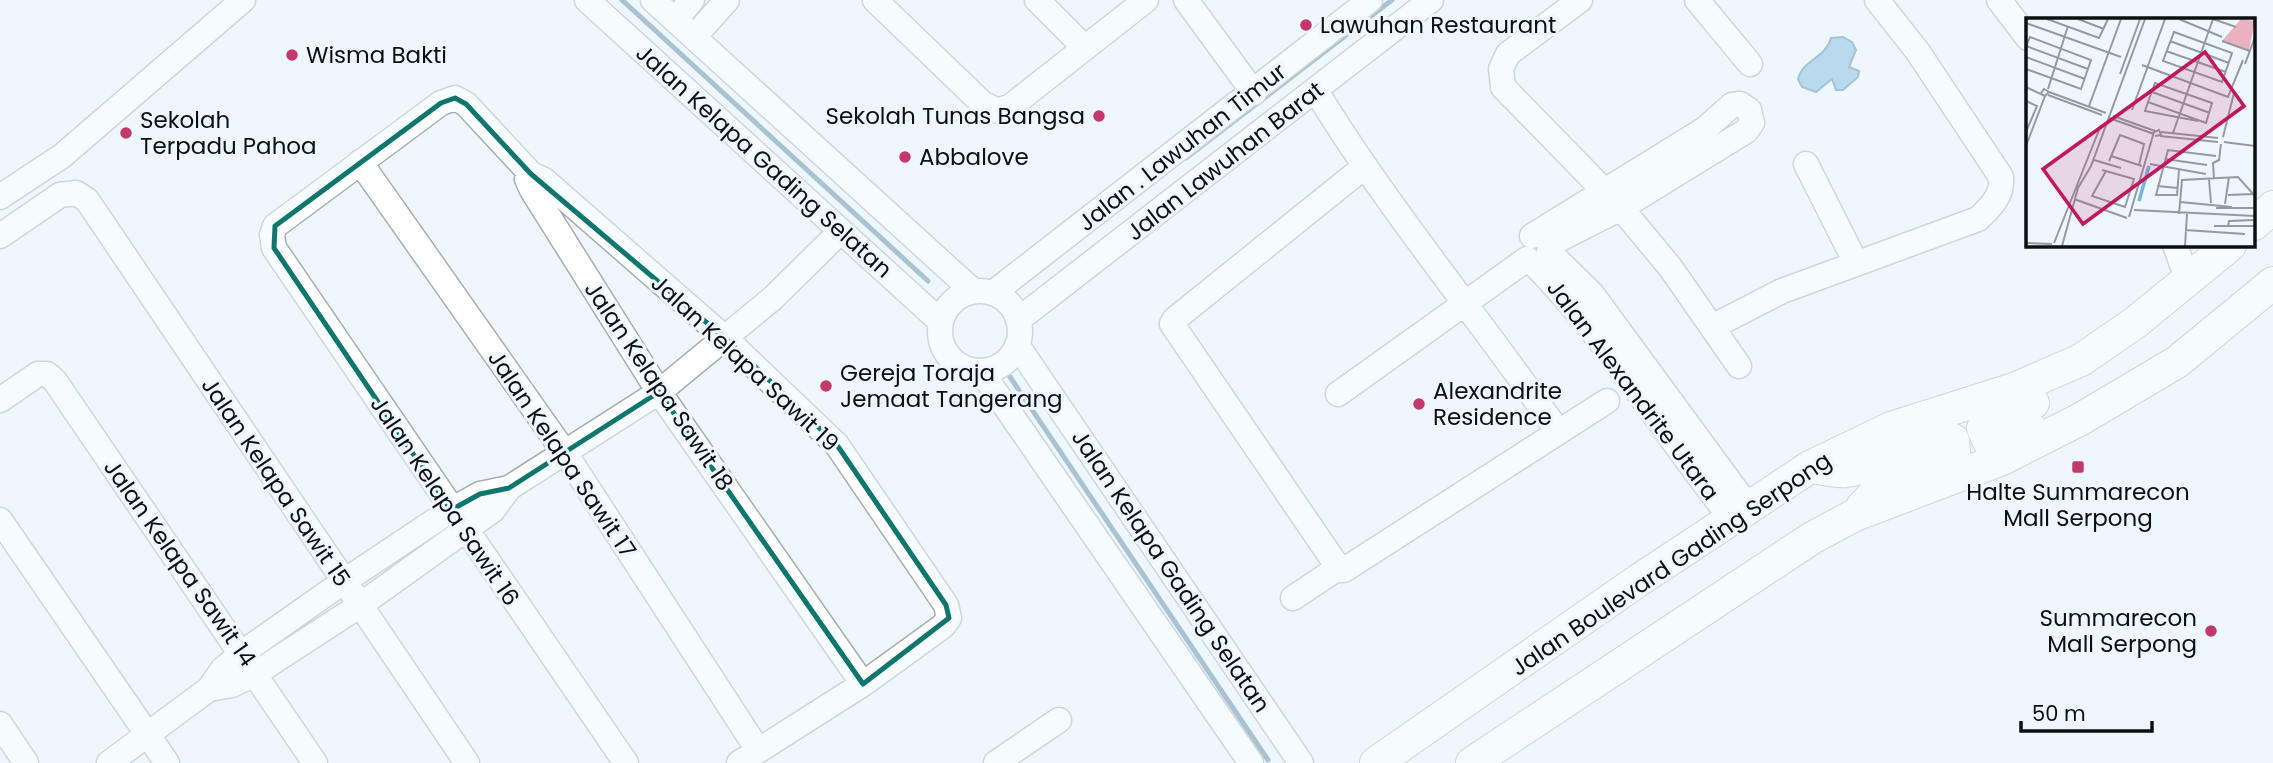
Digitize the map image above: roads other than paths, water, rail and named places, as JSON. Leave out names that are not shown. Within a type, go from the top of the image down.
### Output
[{"type":"main road","points":[[2256,222],[2273,207]]},
{"type":"main road","name":"Jalan Boulevard Gading Serpong","points":[[1376,763],[1810,467],[1891,429],[2014,389],[2081,360],[2209,264]]},
{"type":"main road","points":[[1472,763],[1812,538],[1854,515],[2002,459],[2116,399],[2177,362],[2273,283]]},
{"type":"main road","points":[[2081,360],[2051,394],[1986,423],[1983,434],[1988,440],[2002,442],[2016,437],[2060,410],[2080,403],[2116,399]]},
{"type":"main road","points":[[1810,467],[1845,471],[1869,464],[1928,435],[1938,433],[1953,440],[1954,450],[1948,456],[1913,465],[1891,477],[1854,515]]},
{"type":"street","points":[[0,197],[62,156],[243,0]]},
{"type":"street","name":"Jalan Kelapa Gading Selatan","points":[[587,0],[941,321]]},
{"type":"street","name":"Jalan Kelapa Gading Selatan","points":[[653,0],[983,292]]},
{"type":"street","points":[[675,20],[692,0]]},
{"type":"street","points":[[694,37],[727,0]]},
{"type":"street","points":[[876,0],[982,103],[998,111],[1011,106],[1083,46],[1146,0]]},
{"type":"street","points":[[1037,0],[1083,46]]},
{"type":"street","points":[[1186,0],[1254,93]]},
{"type":"street","name":"Jalan . Lawuhan Timur","points":[[983,292],[1254,93],[1370,0]]},
{"type":"street","name":"Jalan Lawuhan Barat","points":[[1018,320],[1431,0]]},
{"type":"street","points":[[1580,0],[1508,54],[1503,62],[1502,79],[1506,93],[1620,208],[1671,267],[1739,366]]},
{"type":"street","points":[[1697,0],[1750,64]]},
{"type":"street","points":[[1712,327],[1782,291],[1978,219],[1990,208],[2002,188],[2001,177],[1968,126],[1918,52],[1877,0]]},
{"type":"street","points":[[1999,0],[2026,35]]},
{"type":"street","points":[[1316,91],[1364,167],[1463,303],[1505,355],[1557,430]]},
{"type":"street","name":"Jalan Kelapa Sawit 18","points":[[360,162],[441,103],[455,98],[466,104],[531,174],[527,178],[532,190],[659,392],[863,684]]},
{"type":"street","points":[[1740,104],[1749,110],[1752,122],[1745,131],[1620,208],[1538,251],[1603,191],[1705,129],[1732,105],[1740,104]]},
{"type":"street","name":"Jalan Kelapa Sawit 16","points":[[360,162],[275,226],[272,235],[274,248],[626,763]]},
{"type":"street","name":"Jalan Kelapa Sawit 17","points":[[360,162],[565,453],[749,757]]},
{"type":"street","points":[[1806,164],[1856,263]]},
{"type":"street","points":[[1364,167],[1172,324],[1338,568],[1344,570],[1557,430],[1607,401]]},
{"type":"street","name":"Jalan Kelapa Sawit 19","points":[[531,174],[544,180],[726,339],[836,445],[946,605],[949,618],[863,684]]},
{"type":"street","name":"Jalan Kelapa Sawit 15","points":[[0,236],[60,195],[76,193],[87,200],[467,763]]},
{"type":"street","points":[[249,663],[343,582],[451,510],[480,494],[509,488],[659,392],[726,339],[841,231]]},
{"type":"street","points":[[2177,247],[2209,264]]},
{"type":"street","name":"Jalan Alexandrite Utara","points":[[1338,394],[1538,251],[1570,300],[1695,472],[1741,514]]},
{"type":"street","points":[[983,292],[1013,309],[1018,320],[1017,345],[1003,363],[981,371],[958,364],[949,356],[943,346],[941,321],[953,302],[983,292]]},
{"type":"street","name":"Jalan Kelapa Gading Selatan","points":[[1017,345],[1301,763]]},
{"type":"street","name":"Jalan Kelapa Gading Selatan","points":[[981,371],[1251,763]]},
{"type":"street","name":"Jalan Kelapa Sawit 14","points":[[0,400],[38,374],[47,374],[55,381],[315,763]]},
{"type":"street","points":[[109,763],[209,689],[222,670],[249,663],[359,606],[493,510],[509,488]]},
{"type":"street","points":[[0,520],[167,763]]},
{"type":"street","points":[[1293,598],[1338,568]]},
{"type":"street","points":[[749,757],[863,684]]},
{"type":"street","points":[[996,763],[1059,720]]},
{"type":"street","points":[[0,724],[26,763]]},
{"type":"water","points":[[1843,37],[1852,42],[1856,50],[1849,67],[1859,71],[1858,77],[1843,90],[1836,90],[1832,79],[1816,92],[1802,87],[1798,79],[1804,67],[1824,50],[1831,38]]},
{"type":"waterway","points":[[622,0],[928,281]]},
{"type":"waterway","points":[[1186,158],[1392,0]]},
{"type":"waterway","points":[[1008,374],[1268,760]]},
{"type":"place","name":"Lawuhan Restaurant","points":[[1306,25]]},
{"type":"place","name":"Wisma Bakti","points":[[292,55]]},
{"type":"place","name":"Sekolah Tunas Bangsa","points":[[1099,116]]},
{"type":"place","name":"Sekolah Terpadu Pahoa","points":[[126,133]]},
{"type":"place","name":"Abbalove","points":[[905,157]]},
{"type":"place","name":"Gereja Toraja Jemaat Tangerang","points":[[826,386]]},
{"type":"place","name":"Alexandrite Residence","points":[[1419,404]]},
{"type":"place","name":"Halte Summarecon Mall Serpong","points":[[2078,467]]},
{"type":"place","name":"Summarecon Mall Serpong","points":[[2211,631]]}]
